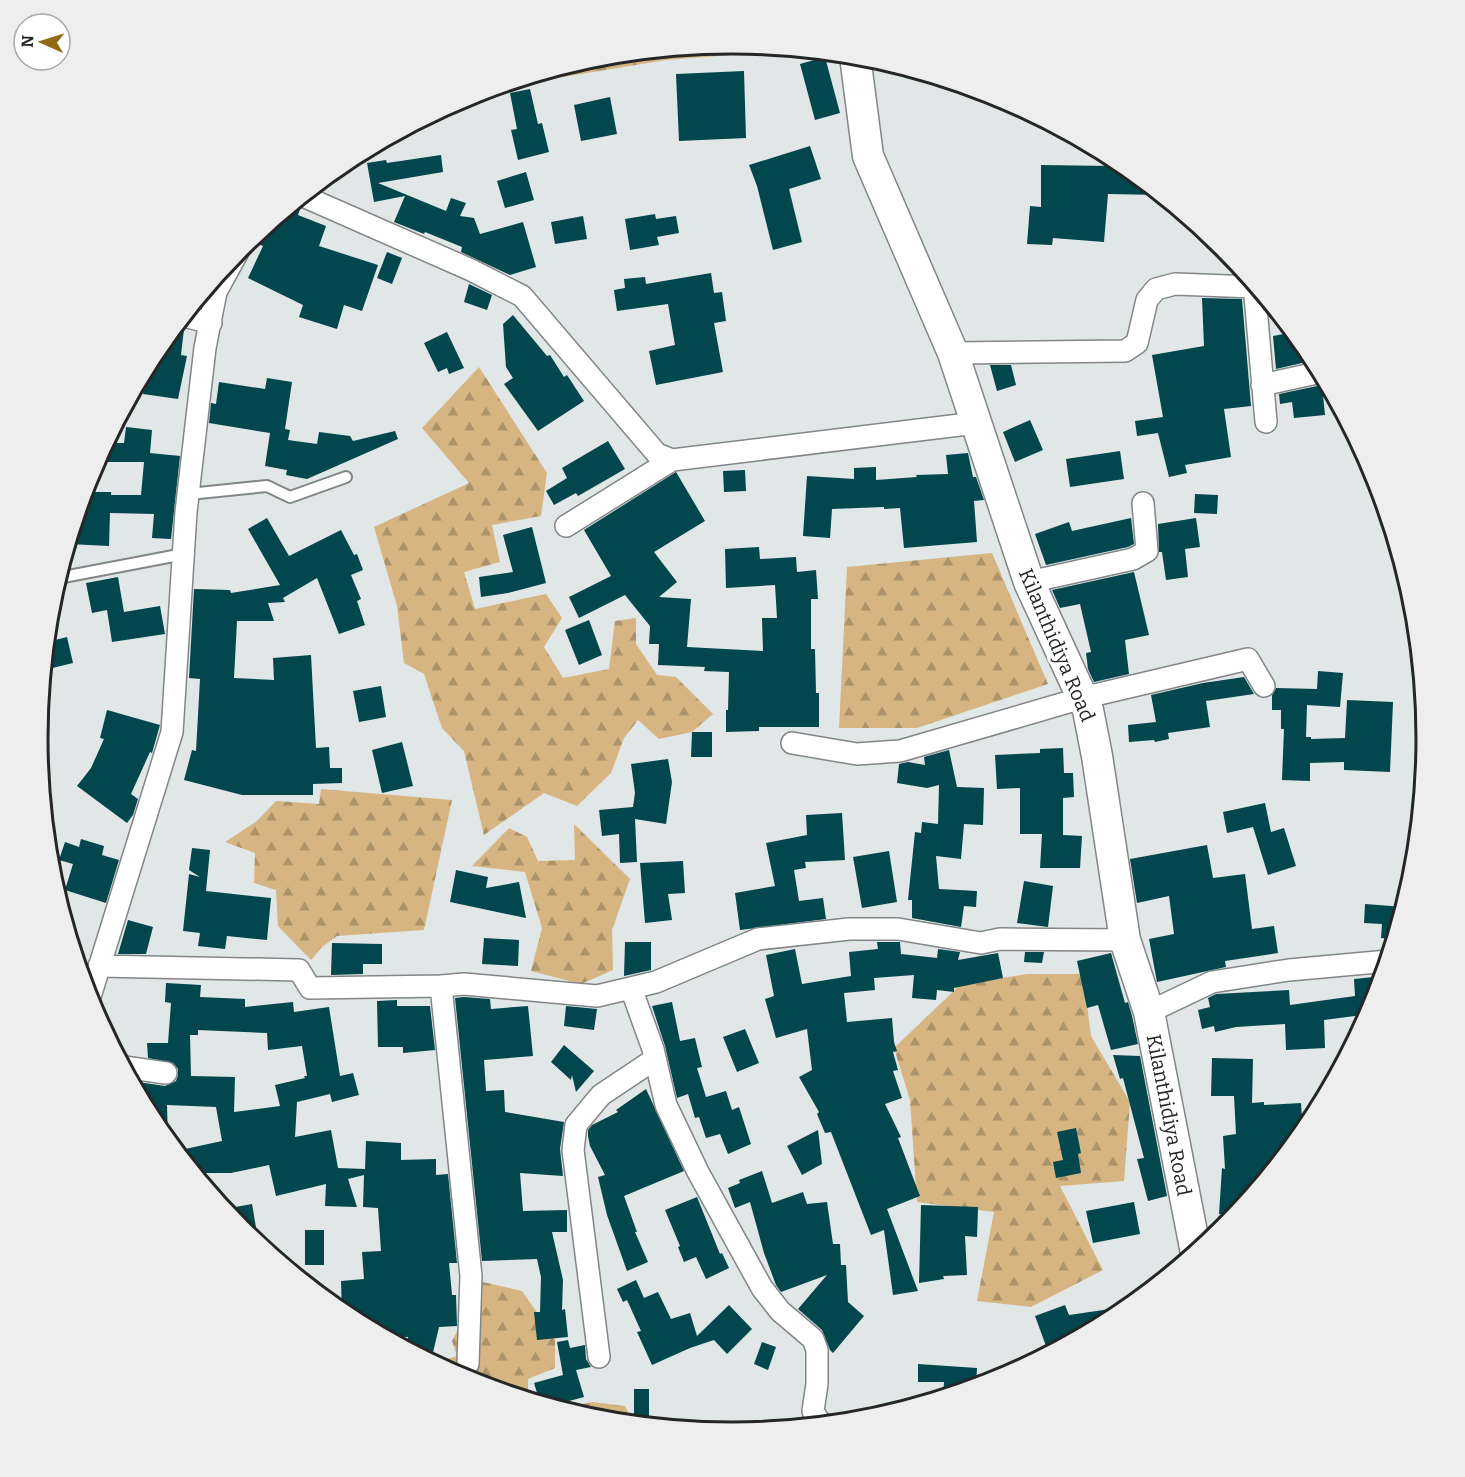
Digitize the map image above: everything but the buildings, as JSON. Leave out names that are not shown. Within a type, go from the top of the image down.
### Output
[{"type":"street","name":"Kilanthidiya Road","points":[[856,65],[868,156],[953,353],[1029,582],[1088,710],[1125,940],[1149,1012],[1194,1244]]},
{"type":"street","points":[[311,199],[471,270],[522,296],[657,454],[672,460]]},
{"type":"street","points":[[953,353],[1125,351],[1137,343],[1147,300],[1156,289],[1175,284],[1245,285]]},
{"type":"street","points":[[94,984],[172,732],[189,494],[205,348],[216,292],[220,285]]},
{"type":"street","points":[[1255,297],[1266,422]]},
{"type":"street","points":[[192,318],[211,323]]},
{"type":"street","points":[[1262,385],[1312,374]]},
{"type":"street","points":[[566,526],[672,460],[976,423]]},
{"type":"street","points":[[1029,582],[1133,559],[1147,551],[1143,503]]},
{"type":"street","points":[[792,742],[857,754],[900,751],[1082,698],[1248,659],[1264,686]]},
{"type":"street","points":[[99,966],[299,970],[310,988],[464,984],[597,996],[656,982],[758,939],[849,930],[898,929],[981,943],[1000,939],[1125,940]]},
{"type":"street","points":[[1149,1012],[1212,982],[1289,970],[1380,962]]},
{"type":"street","points":[[441,986],[471,1276],[468,1364]]},
{"type":"street","points":[[631,988],[655,1059],[666,1104],[678,1134],[762,1288],[780,1311],[813,1339],[817,1350],[817,1383],[813,1411],[817,1418]]},
{"type":"street","points":[[599,1357],[573,1150],[576,1125],[601,1095],[655,1059]]},
{"type":"street","points":[[133,1068],[166,1073]]},
{"type":"lane","points":[[189,494],[267,486],[290,497],[346,477]]},
{"type":"lane","points":[[68,576],[184,554]]},
{"type":"green space","points":[[741,54],[666,60],[545,80],[599,67],[643,60],[688,55]]},
{"type":"green space","points":[[479,367],[547,473],[541,516],[492,525],[500,562],[464,572],[475,609],[546,594],[562,618],[544,647],[563,678],[609,669],[615,621],[636,618],[636,644],[657,675],[676,677],[713,714],[692,732],[659,739],[638,720],[624,738],[611,773],[577,806],[544,793],[484,835],[464,751],[442,728],[424,674],[404,663],[397,606],[374,527],[469,483],[422,428]]},
{"type":"green space","points":[[992,553],[1048,684],[917,728],[839,728],[847,567]]},
{"type":"green space","points":[[321,789],[452,800],[424,930],[337,936],[322,947],[311,960],[278,926],[276,890],[254,883],[255,853],[225,842],[257,821],[276,801],[319,804]]},
{"type":"green space","points":[[574,824],[630,879],[612,930],[613,970],[581,984],[531,971],[542,928],[525,872],[472,866],[509,828],[527,837],[538,861],[575,860]]},
{"type":"green space","points":[[1027,974],[1083,974],[1091,1036],[1130,1102],[1124,1181],[1060,1186],[1103,1270],[1031,1307],[977,1301],[994,1212],[917,1202],[910,1100],[894,1048],[960,985]]},
{"type":"green space","points":[[483,1282],[522,1291],[555,1338],[555,1368],[528,1379],[528,1392],[446,1359],[457,1356],[452,1341]]},
{"type":"green space","points":[[592,1402],[625,1406],[629,1415],[599,1410],[577,1405]]}]
